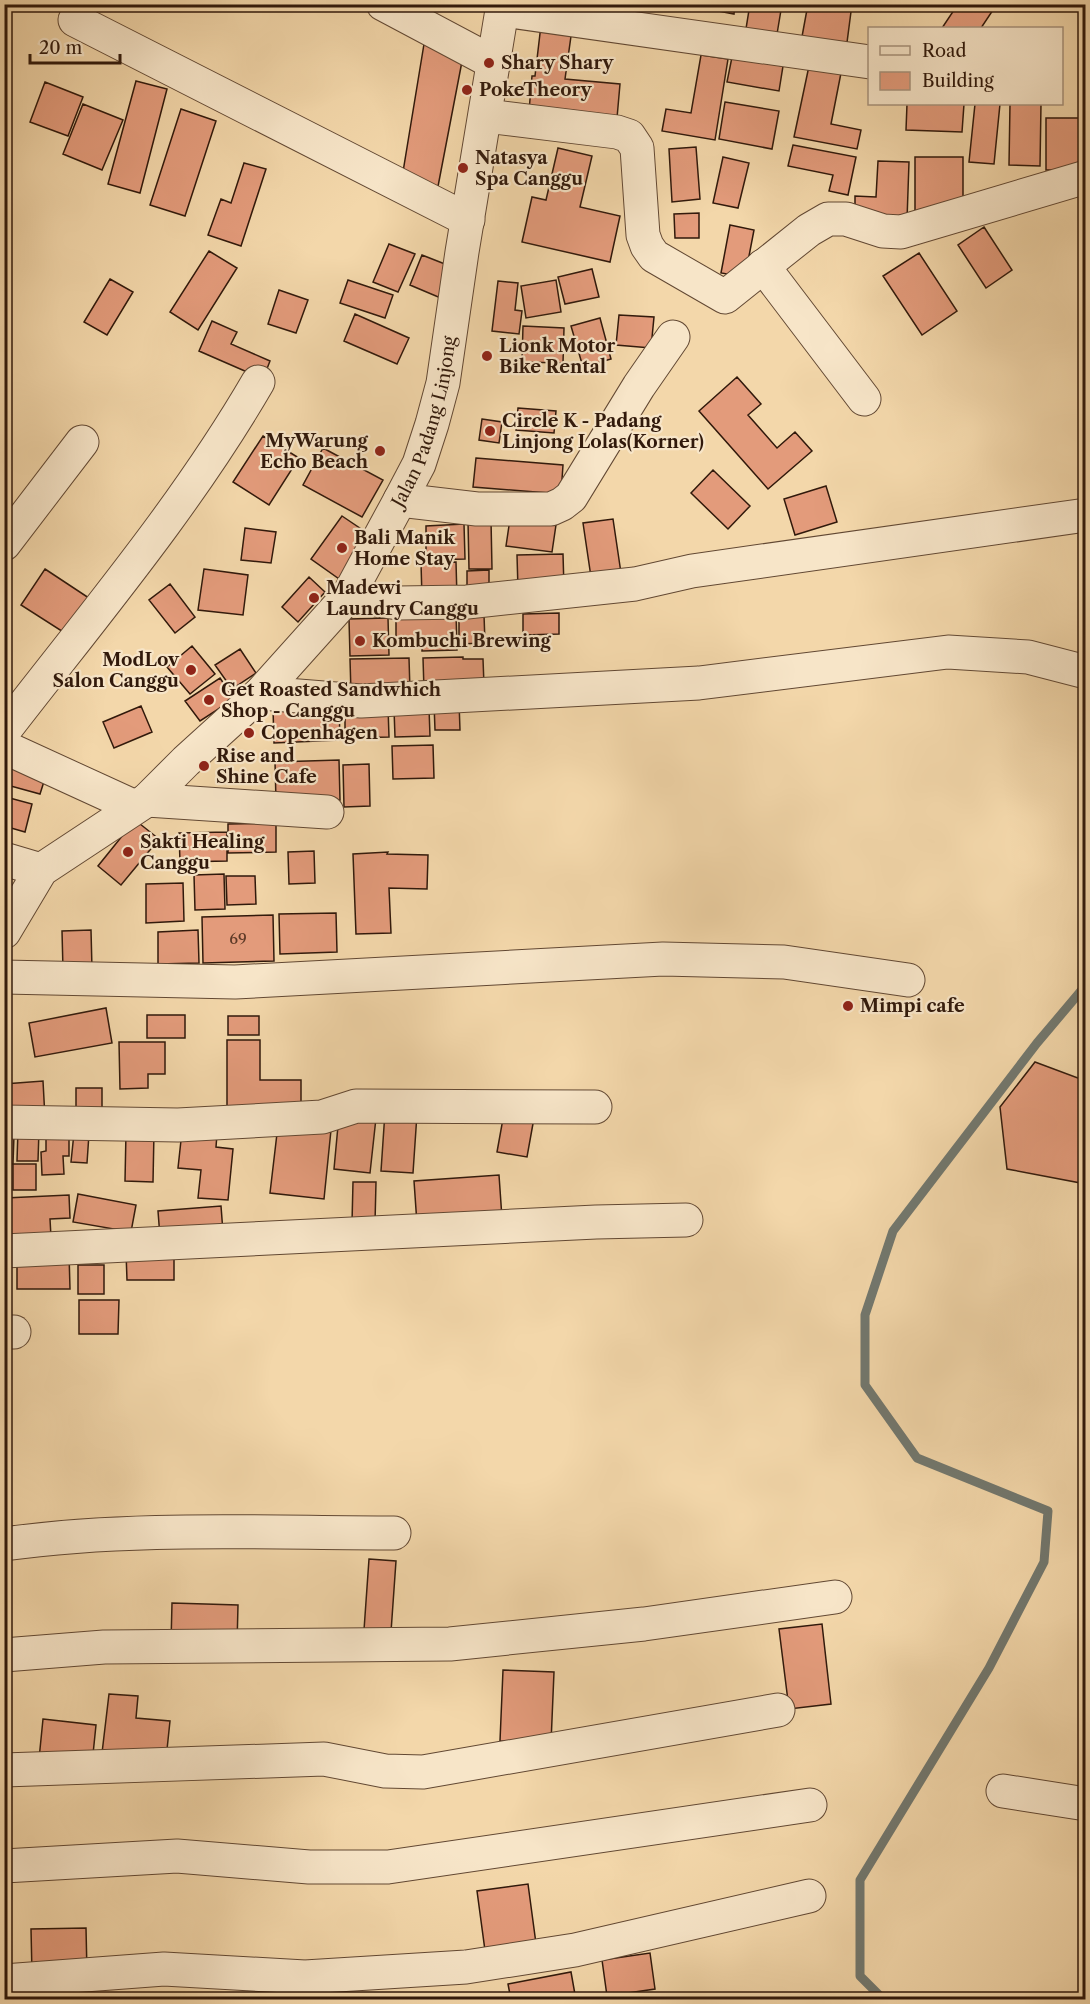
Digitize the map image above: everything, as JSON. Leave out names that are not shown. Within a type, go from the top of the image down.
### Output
[{"type":"street","points":[[383,4],[494,63]]},
{"type":"street","points":[[503,7],[868,62]]},
{"type":"street","name":"Jalan Padang Linjong","points":[[4,932],[41,870],[141,804],[261,693],[348,596],[400,500],[419,464],[443,383],[503,7]]},
{"type":"street","points":[[75,20],[468,220]]},
{"type":"street","points":[[486,116],[617,132],[629,136],[637,148],[643,235],[647,246],[654,256],[725,297],[809,230],[828,219],[846,219],[883,231],[901,232],[1086,177]]},
{"type":"street","points":[[763,266],[864,399]]},
{"type":"street","points":[[400,500],[477,509],[551,509],[562,504],[570,497],[639,386],[674,338]]},
{"type":"street","points":[[4,731],[151,541],[219,445],[258,382]]},
{"type":"street","points":[[4,544],[82,442]]},
{"type":"street","points":[[348,596],[398,603],[467,602],[635,584],[692,571],[1086,515]]},
{"type":"street","points":[[261,693],[362,701],[699,683],[948,652],[1028,657],[1086,672]]},
{"type":"street","points":[[4,747],[141,804],[327,812]]},
{"type":"street","points":[[4,860],[41,870]]},
{"type":"street","points":[[4,977],[235,982],[663,959],[784,962],[908,980]]},
{"type":"street","points":[[4,1122],[178,1125],[322,1117],[356,1106],[595,1107]]},
{"type":"street","points":[[4,1251],[596,1222],[686,1221]]},
{"type":"street","points":[[4,1544],[114,1533],[394,1533]]},
{"type":"street","points":[[4,1655],[104,1647],[450,1644],[644,1624],[836,1597]]},
{"type":"street","points":[[4,1770],[324,1759],[385,1771],[423,1772],[778,1710]]},
{"type":"street","points":[[1003,1791],[1086,1804]]},
{"type":"street","points":[[4,1866],[177,1856],[309,1867],[388,1867],[810,1805]]},
{"type":"street","points":[[4,1981],[165,1969],[305,1977],[466,1967],[575,1950],[809,1896]]},
{"type":"building","points":[[683,4],[735,4],[734,14]]},
{"type":"building","points":[[750,4],[782,4],[776,40],[745,35]]},
{"type":"building","points":[[808,4],[852,4],[846,50],[801,42]]},
{"type":"building","points":[[958,4],[997,4],[982,27],[943,27]]},
{"type":"building","points":[[541,25],[572,29],[565,79],[620,84],[617,118],[529,111],[532,76],[535,76]]},
{"type":"building","points":[[424,44],[464,51],[435,202],[401,184]]},
{"type":"building","points":[[701,55],[728,59],[715,140],[662,131],[666,109],[691,113]]},
{"type":"building","points":[[732,57],[783,66],[779,91],[727,82]]},
{"type":"building","points":[[809,66],[841,73],[831,124],[861,130],[857,149],[794,137]]},
{"type":"building","points":[[136,81],[167,89],[140,193],[108,184]]},
{"type":"building","points":[[45,82],[83,97],[68,136],[30,122]]},
{"type":"building","points":[[725,102],[779,111],[772,149],[719,139]]},
{"type":"building","points":[[83,104],[123,120],[102,170],[63,154]]},
{"type":"building","points":[[907,105],[964,105],[962,132],[906,130]]},
{"type":"building","points":[[975,105],[1000,105],[994,164],[969,162]]},
{"type":"building","points":[[1010,105],[1041,105],[1040,166],[1009,165]]},
{"type":"building","points":[[181,109],[216,121],[185,216],[150,205]]},
{"type":"building","points":[[1046,118],[1082,118],[1082,170],[1046,170]]},
{"type":"building","points":[[793,145],[856,157],[848,195],[829,191],[833,175],[788,166]]},
{"type":"building","points":[[696,147],[700,199],[672,202],[669,149]]},
{"type":"building","points":[[558,148],[592,156],[580,207],[620,216],[610,262],[522,242],[532,197],[546,200]]},
{"type":"building","points":[[723,157],[749,163],[738,208],[713,203]]},
{"type":"building","points":[[915,157],[963,157],[963,211],[915,211]]},
{"type":"building","points":[[878,161],[909,162],[907,220],[855,218],[855,196],[876,197]]},
{"type":"building","points":[[244,163],[266,169],[241,246],[208,235],[221,199],[231,203]]},
{"type":"building","points":[[699,213],[699,238],[675,238],[674,214]]},
{"type":"building","points":[[730,225],[754,230],[745,277],[721,273]]},
{"type":"building","points":[[984,227],[1012,270],[986,288],[958,245]]},
{"type":"building","points":[[389,244],[415,254],[398,292],[373,282]]},
{"type":"building","points":[[209,251],[237,268],[198,330],[170,312]]},
{"type":"building","points":[[919,253],[957,311],[922,335],[883,276]]},
{"type":"building","points":[[422,255],[455,268],[443,299],[410,285]]},
{"type":"building","points":[[592,269],[599,297],[565,304],[558,277]]},
{"type":"building","points":[[110,279],[133,292],[107,335],[84,322]]},
{"type":"building","points":[[348,280],[393,295],[385,318],[340,303]]},
{"type":"building","points":[[556,280],[561,312],[526,318],[521,286]]},
{"type":"building","points":[[498,281],[518,283],[515,310],[522,311],[519,334],[492,331]]},
{"type":"building","points":[[279,290],[308,300],[296,333],[268,324]]},
{"type":"building","points":[[355,314],[409,338],[397,364],[344,341]]},
{"type":"building","points":[[619,315],[654,317],[651,348],[616,345]]},
{"type":"building","points":[[600,318],[611,359],[583,367],[571,326]]},
{"type":"building","points":[[212,321],[237,332],[231,344],[270,361],[263,379],[199,351]]},
{"type":"building","points":[[523,326],[564,328],[563,363],[522,362]]},
{"type":"building","points":[[737,377],[761,404],[748,415],[777,448],[795,432],[812,451],[768,489],[699,411]]},
{"type":"building","points":[[518,408],[556,411],[554,433],[516,430]]},
{"type":"building","name":"Circle K - Padang Linjong Lolas(Korner)","points":[[482,419],[502,422],[499,443],[479,440]]},
{"type":"building","points":[[263,436],[299,458],[269,505],[233,482]]},
{"type":"building","points":[[323,448],[383,480],[362,517],[303,485]]},
{"type":"building","points":[[476,458],[563,465],[561,494],[473,487]]},
{"type":"building","points":[[713,470],[750,506],[728,529],[691,493]]},
{"type":"building","points":[[826,486],[837,522],[795,535],[784,499]]},
{"type":"building","points":[[511,512],[557,518],[552,552],[506,546]]},
{"type":"building","name":"Bali Manik Home Stay","points":[[342,516],[373,537],[342,581],[311,559]]},
{"type":"building","points":[[613,519],[621,573],[591,577],[583,523]]},
{"type":"building","points":[[491,520],[492,569],[469,569],[468,521]]},
{"type":"building","points":[[464,524],[465,559],[426,560],[426,526]]},
{"type":"building","points":[[245,528],[276,532],[271,563],[241,560]]},
{"type":"building","points":[[563,554],[564,588],[518,589],[517,555]]},
{"type":"building","points":[[456,562],[457,598],[422,598],[421,563]]},
{"type":"building","points":[[45,569],[95,602],[71,637],[21,605]]},
{"type":"building","points":[[204,569],[248,575],[243,615],[198,610]]},
{"type":"building","points":[[489,570],[489,598],[467,598],[467,571]]},
{"type":"building","points":[[309,577],[325,592],[298,622],[282,607]]},
{"type":"building","points":[[170,584],[195,617],[175,633],[149,600]]},
{"type":"building","points":[[456,612],[457,650],[422,651],[422,645],[396,645],[396,619]]},
{"type":"building","points":[[559,613],[559,634],[523,635],[523,614]]},
{"type":"building","points":[[459,615],[484,615],[485,643],[459,644]]},
{"type":"building","points":[[388,618],[389,655],[350,656],[349,619]]},
{"type":"building","name":"ModLov Salon Canggu","points":[[192,646],[215,674],[190,694],[167,667]]},
{"type":"building","points":[[240,649],[256,673],[232,689],[215,665]]},
{"type":"building","points":[[463,657],[463,659],[483,659],[484,685],[424,690],[423,658]]},
{"type":"building","points":[[409,658],[410,691],[351,693],[350,659]]},
{"type":"building","name":"Get Roasted Sandwhich Shop - Canggu","points":[[220,678],[234,699],[200,721],[185,701]]},
{"type":"building","points":[[459,702],[460,730],[435,730],[434,703]]},
{"type":"building","points":[[141,706],[152,732],[114,748],[103,722]]},
{"type":"building","points":[[339,706],[340,740],[274,743],[273,708]]},
{"type":"building","points":[[388,707],[389,737],[345,738],[345,708]]},
{"type":"building","points":[[429,708],[430,736],[395,737],[394,709]]},
{"type":"building","points":[[433,745],[434,778],[393,779],[392,746]]},
{"type":"building","points":[[339,760],[340,800],[276,801],[275,762]]},
{"type":"building","points":[[13,763],[47,772],[40,794],[7,785]]},
{"type":"building","points":[[369,764],[370,806],[344,807],[343,765]]},
{"type":"building","points":[[6,797],[32,804],[25,832],[4,826]]},
{"type":"building","name":"Sakti Healing Canggu","points":[[135,820],[159,839],[121,885],[98,866]]},
{"type":"building","points":[[276,823],[276,852],[228,853],[228,824]]},
{"type":"building","points":[[227,832],[227,861],[180,862],[179,833]]},
{"type":"building","points":[[314,851],[315,883],[289,884],[288,852]]},
{"type":"building","points":[[388,852],[387,854],[428,855],[427,889],[389,888],[391,933],[356,934],[353,854]]},
{"type":"building","points":[[224,874],[225,909],[195,910],[194,875]]},
{"type":"building","points":[[226,876],[255,876],[256,904],[227,905]]},
{"type":"building","points":[[183,883],[184,921],[146,923],[146,884]]},
{"type":"building","points":[[336,913],[337,952],[280,954],[279,914]]},
{"type":"building","points":[[273,915],[274,961],[203,963],[202,917]]},
{"type":"building","points":[[91,930],[92,969],[63,970],[62,931]]},
{"type":"building","points":[[198,930],[199,963],[158,964],[158,932]]},
{"type":"building","points":[[106,1008],[112,1043],[35,1057],[29,1023]]},
{"type":"building","points":[[147,1015],[185,1015],[185,1038],[147,1038]]},
{"type":"building","points":[[228,1016],[259,1016],[259,1035],[228,1035]]},
{"type":"building","points":[[227,1040],[260,1040],[260,1080],[301,1080],[301,1116],[227,1116]]},
{"type":"building","points":[[119,1042],[165,1042],[165,1074],[148,1074],[148,1088],[120,1089]]},
{"type":"building","points":[[1035,1062],[1086,1081],[1086,1184],[1007,1169],[1000,1107]]},
{"type":"building","points":[[43,1081],[45,1118],[5,1121],[4,1084]]},
{"type":"building","points":[[76,1088],[102,1088],[102,1118],[76,1118]]},
{"type":"building","points":[[385,1112],[417,1114],[413,1173],[381,1171]]},
{"type":"building","points":[[504,1113],[534,1118],[527,1157],[497,1152]]},
{"type":"building","points":[[339,1115],[376,1118],[370,1173],[334,1169]]},
{"type":"building","points":[[278,1125],[331,1130],[324,1199],[270,1193]]},
{"type":"building","points":[[18,1130],[39,1130],[38,1161],[17,1161]]},
{"type":"building","points":[[46,1131],[69,1132],[69,1156],[63,1156],[64,1174],[42,1175],[41,1152],[46,1151]]},
{"type":"building","points":[[182,1131],[217,1134],[216,1147],[233,1149],[228,1200],[198,1198],[201,1170],[178,1168]]},
{"type":"building","points":[[126,1132],[154,1132],[153,1182],[125,1181]]},
{"type":"building","points":[[74,1133],[89,1134],[87,1163],[71,1162]]},
{"type":"building","points":[[4,1135],[14,1135],[13,1164],[4,1164]]},
{"type":"building","points":[[13,1164],[36,1164],[36,1190],[13,1190]]},
{"type":"building","points":[[499,1175],[502,1218],[417,1224],[414,1181]]},
{"type":"building","points":[[353,1182],[376,1182],[375,1223],[352,1223]]},
{"type":"building","points":[[78,1194],[136,1205],[131,1232],[73,1222]]},
{"type":"building","points":[[69,1195],[70,1218],[50,1219],[51,1237],[7,1239],[5,1198]]},
{"type":"building","points":[[221,1206],[223,1232],[160,1237],[158,1211]]},
{"type":"building","points":[[174,1251],[174,1280],[127,1280],[126,1252]]},
{"type":"building","points":[[17,1253],[69,1253],[70,1289],[17,1289]]},
{"type":"building","points":[[78,1265],[104,1265],[104,1294],[78,1294]]},
{"type":"building","points":[[79,1300],[119,1300],[118,1334],[79,1334]]},
{"type":"building","points":[[369,1559],[396,1561],[391,1632],[364,1630]]},
{"type":"building","points":[[172,1603],[238,1605],[237,1645],[171,1643]]},
{"type":"building","points":[[822,1624],[831,1704],[789,1709],[779,1629]]},
{"type":"building","points":[[503,1670],[554,1672],[551,1743],[500,1741]]},
{"type":"building","points":[[109,1694],[138,1696],[136,1718],[170,1721],[166,1759],[102,1753]]},
{"type":"building","points":[[43,1719],[96,1725],[92,1764],[39,1759]]},
{"type":"building","points":[[528,1884],[537,1951],[486,1958],[477,1891]]},
{"type":"building","points":[[86,1928],[87,1973],[32,1974],[31,1929]]},
{"type":"building","points":[[650,1953],[655,1989],[607,1996],[602,1960]]},
{"type":"building","points":[[571,1972],[576,2000],[511,2000],[508,1984]]},
{"type":"waterway","points":[[884,2000],[860,1976],[860,1880],[989,1668],[1044,1562],[1048,1511],[917,1458],[865,1385],[865,1315],[893,1231],[1037,1043],[1086,985]]},
{"type":"place","name":"Shary Shary","points":[[489,63]]},
{"type":"place","name":"PokeTheory","points":[[467,90]]},
{"type":"place","name":"Natasya Spa Canggu","points":[[463,168]]},
{"type":"place","name":"Lionk Motor Bike Rental","points":[[487,356]]},
{"type":"place","name":"Circle K - Padang Linjong Lolas(Korner)","points":[[490,431]]},
{"type":"place","name":"MyWarung Echo Beach","points":[[380,451]]},
{"type":"place","name":"Bali Manik Home Stay","points":[[342,548]]},
{"type":"place","name":"Madewi Laundry Canggu","points":[[314,598]]},
{"type":"place","name":"Kombuchi Brewing","points":[[360,641]]},
{"type":"place","name":"ModLov Salon Canggu","points":[[191,670]]},
{"type":"place","name":"Get Roasted Sandwhich Shop - Canggu","points":[[209,700]]},
{"type":"place","name":"Copenhagen","points":[[249,733]]},
{"type":"place","name":"Rise and Shine Cafe","points":[[204,766]]},
{"type":"place","name":"Sakti Healing Canggu","points":[[128,852]]},
{"type":"place","name":"Mimpi cafe","points":[[848,1006]]}]
